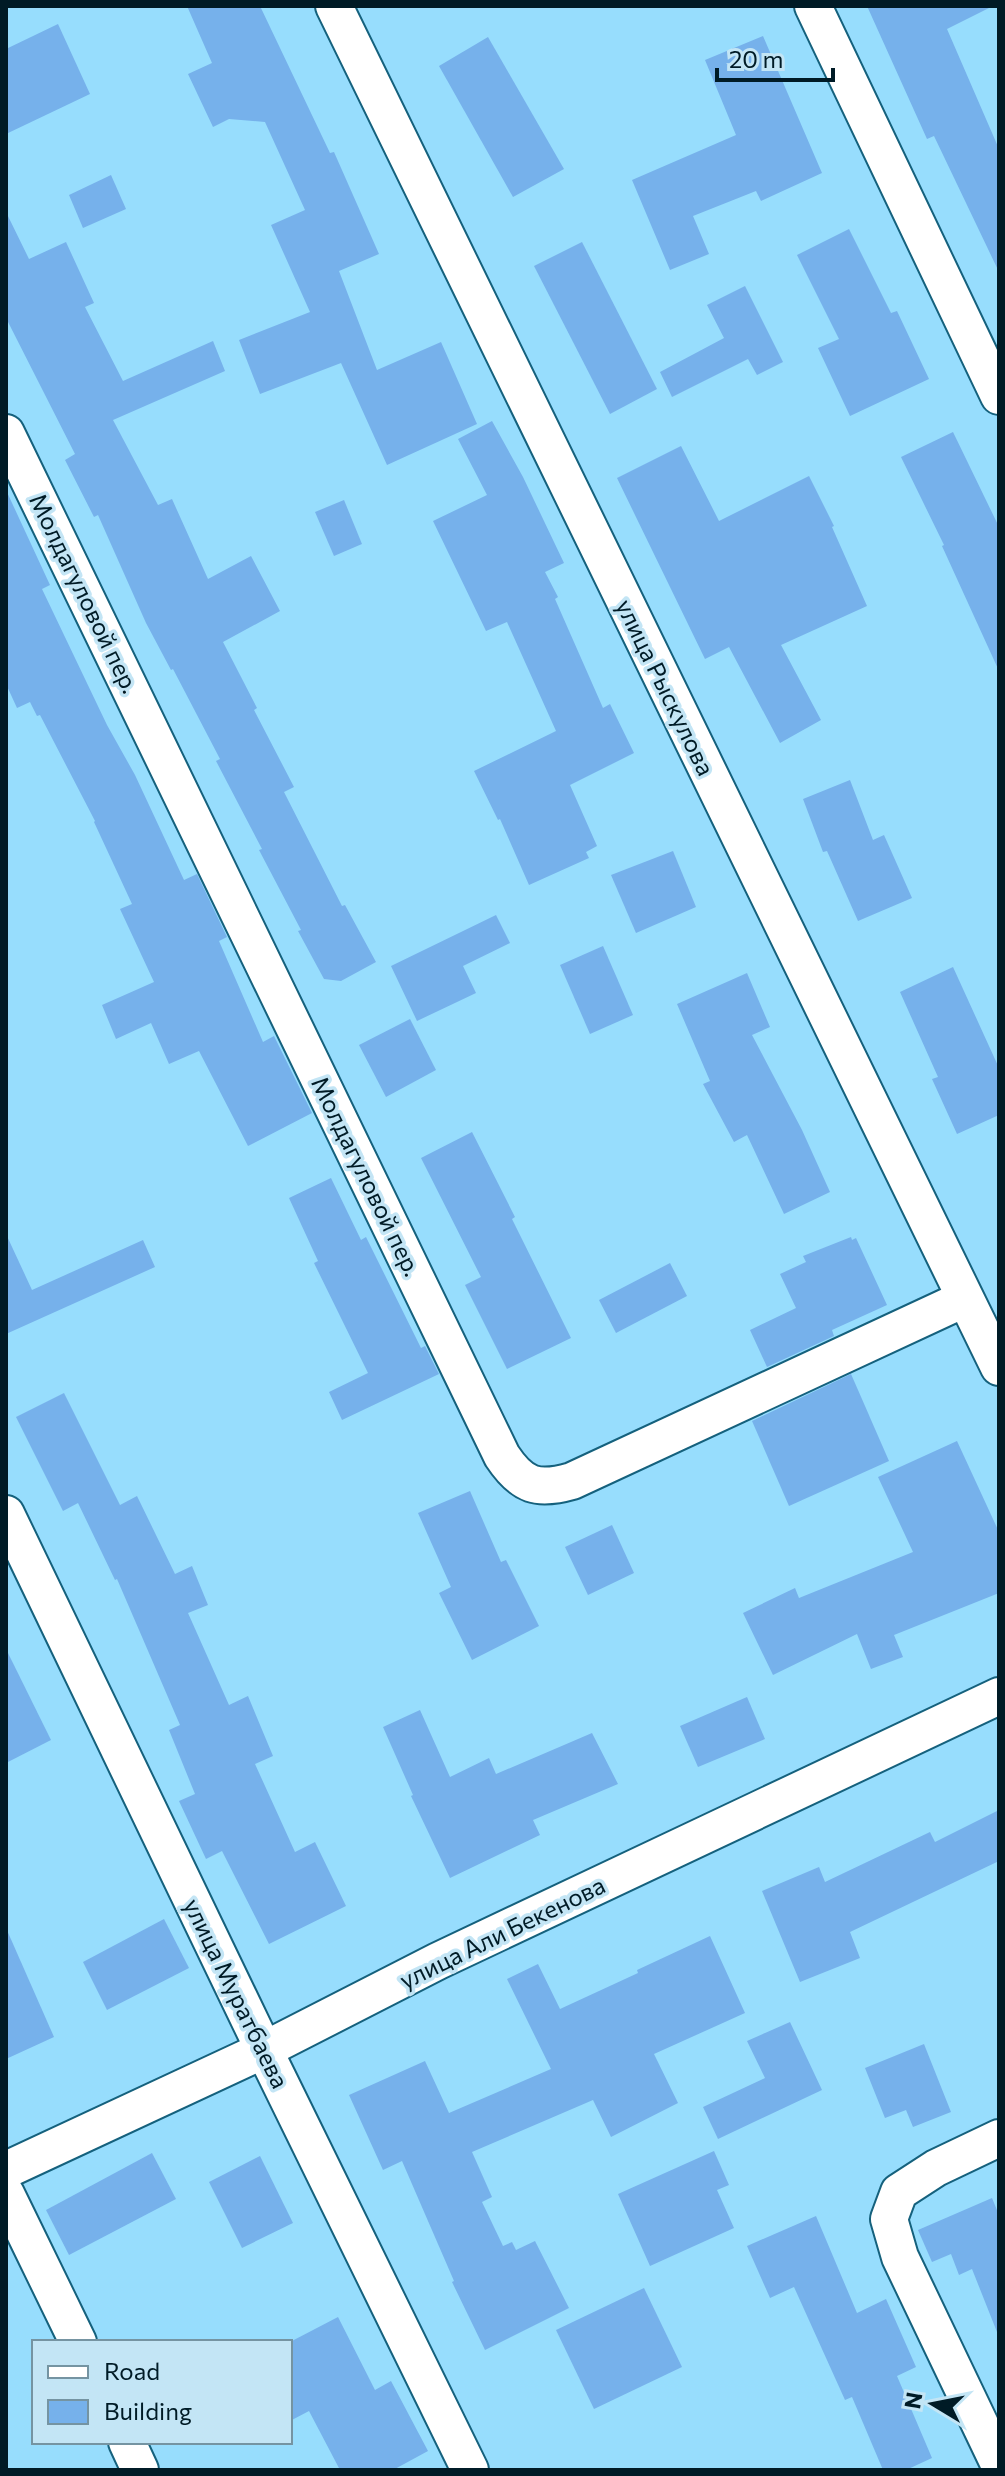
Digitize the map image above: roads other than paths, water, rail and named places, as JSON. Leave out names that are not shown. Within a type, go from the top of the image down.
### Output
[{"type":"street","name":"улица Рыскулова","points":[[334,6],[980,1313],[999,1367]]},
{"type":"street","points":[[813,6],[999,396]]},
{"type":"street","name":"Молдагуловой пер.","points":[[6,433],[502,1456],[515,1475],[533,1485],[550,1487],[572,1481],[980,1313]]},
{"type":"street","name":"улица Муратбаева","points":[[6,1514],[470,2470]]},
{"type":"street","name":"улица Али Бекенова","points":[[6,2170],[264,2050],[438,1961],[999,1696]]},
{"type":"street","points":[[999,2138],[936,2168],[899,2192],[889,2219],[900,2257],[999,2464]]},
{"type":"street","points":[[6,2194],[77,2340]]},
{"type":"street","points":[[128,2444],[140,2470]]}]
